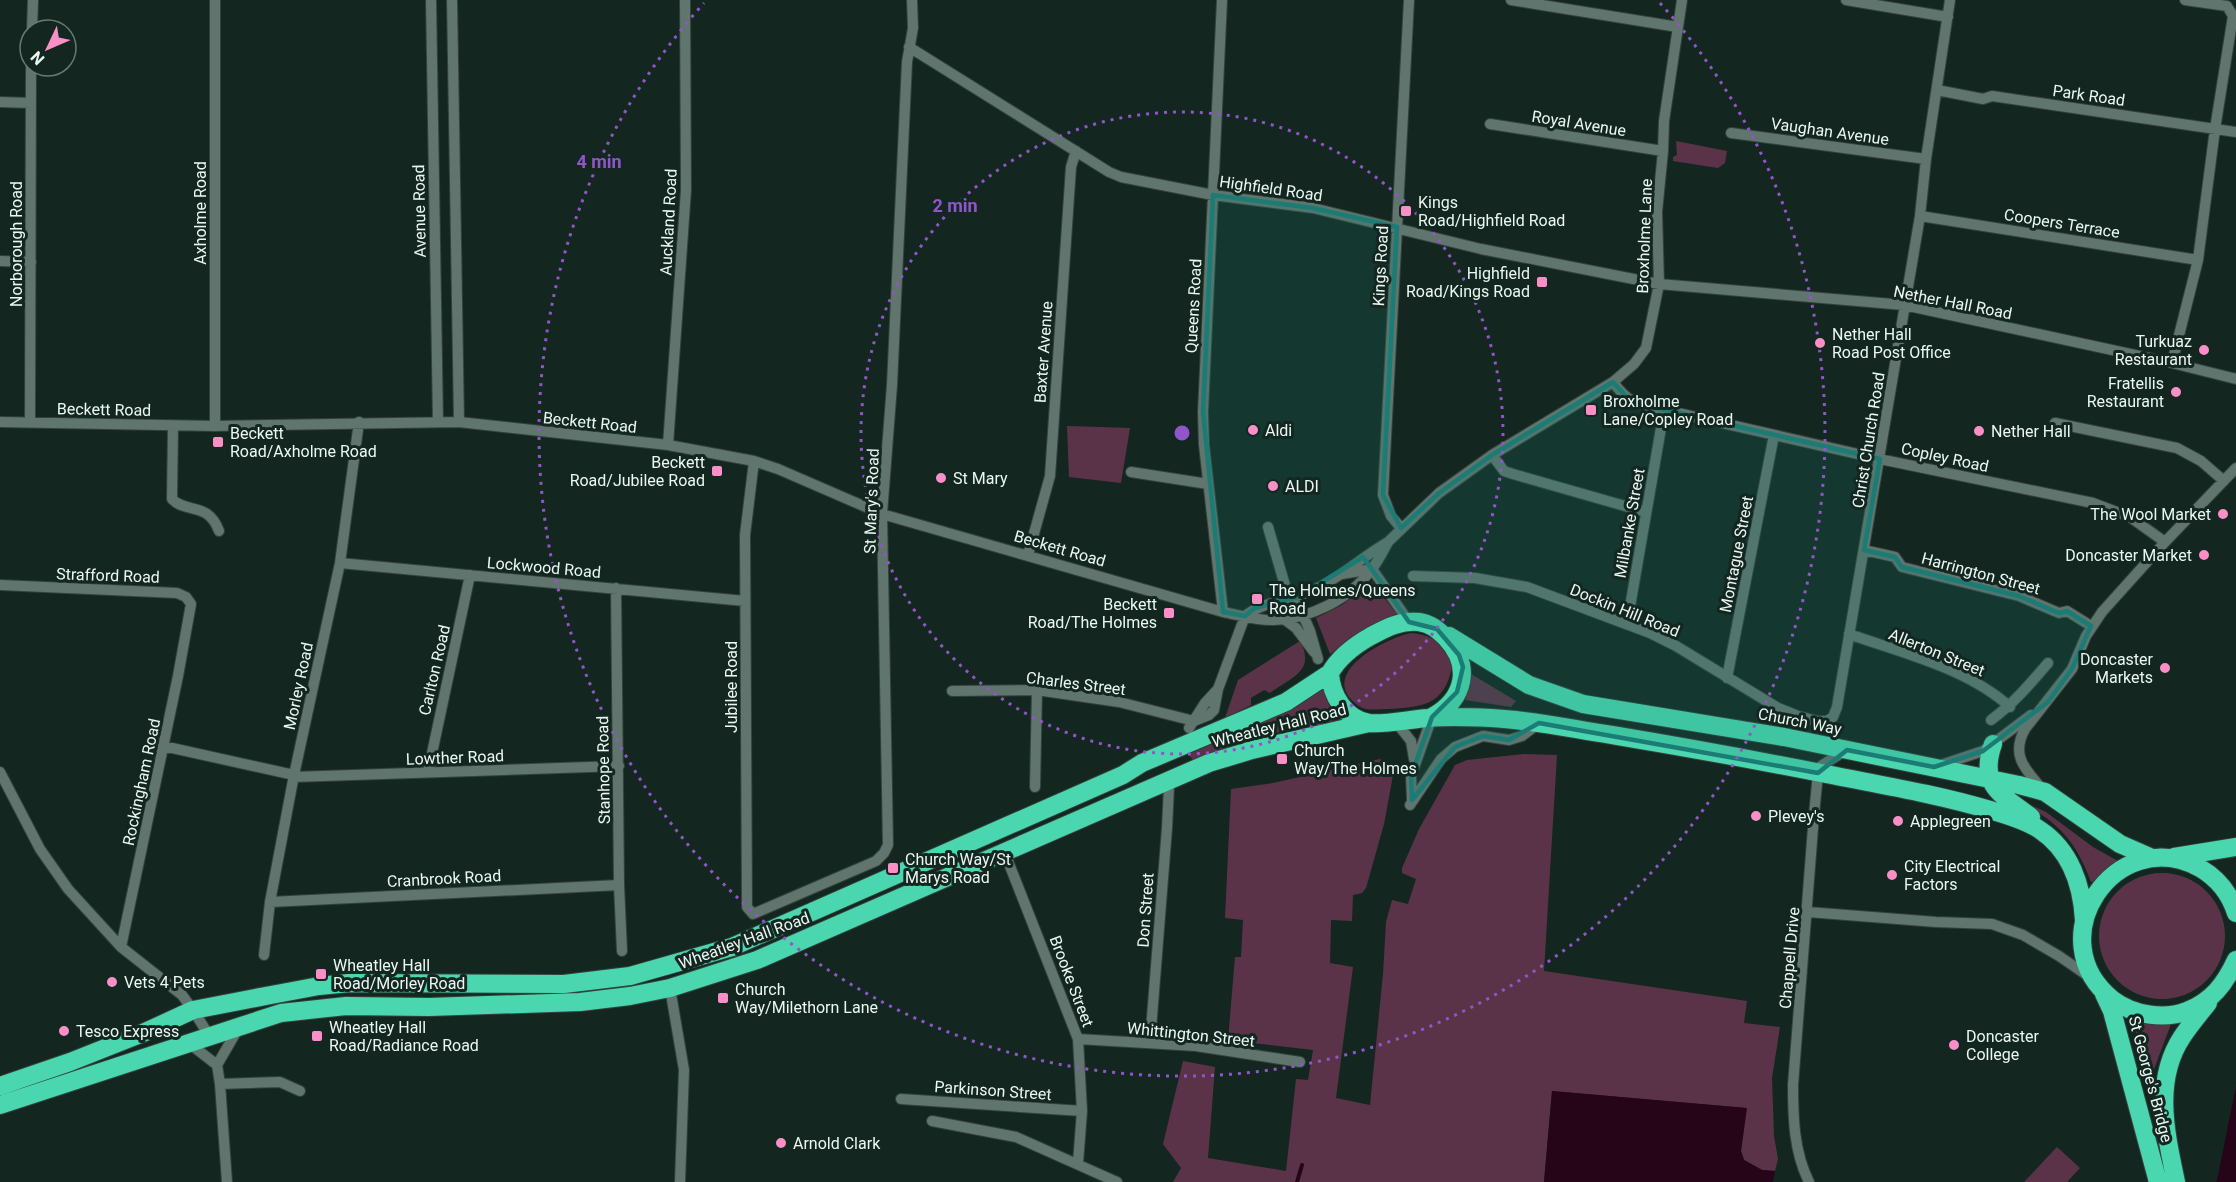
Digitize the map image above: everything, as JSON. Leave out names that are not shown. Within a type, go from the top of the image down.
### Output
[{"type":"highway","points":[[1409,622],[1431,625],[1437,629],[1454,649],[1463,667],[1457,692],[1449,704],[1432,717]]},
{"type":"highway","name":"Wheatley Hall Road","points":[[0,1086],[70,1062],[143,1033],[201,1023],[310,988],[339,984],[564,984],[630,976],[732,947],[1123,776],[1142,763],[1286,702],[1324,666],[1386,628],[1409,622]]},
{"type":"highway","name":"Church Way","points":[[1437,629],[1529,685],[1583,704],[1672,717],[1847,750],[2045,792],[2120,844],[2159,858],[2191,864],[2212,877],[2229,897],[2236,913]]},
{"type":"highway","name":"Wheatley Hall Road","points":[[1324,666],[1333,691],[1345,709],[1355,717],[1369,723]]},
{"type":"highway","points":[[1432,717],[1492,718],[1539,723],[1721,753],[1950,798],[2038,828],[2053,840]]},
{"type":"highway","name":"Wheatley Hall Road","points":[[201,1023],[240,1026],[281,1013],[346,1006],[429,1007],[580,1002],[670,988],[757,960],[1209,763],[1252,750],[1369,723],[1432,717]]},
{"type":"highway","points":[[1142,763],[1182,738],[1191,725]]},
{"type":"highway","points":[[1993,744],[1989,755],[1990,779],[1999,794],[2042,825],[2065,854],[2078,880],[2084,920]]},
{"type":"highway","points":[[2084,920],[2093,897],[2108,878],[2128,865],[2236,846]]},
{"type":"highway","name":"St George's Bridge","points":[[2084,920],[2082,937],[2084,954],[2089,970],[2112,1011],[2146,1129],[2158,1182]]},
{"type":"highway","name":"St George's Bridge","points":[[2176,1182],[2164,1127],[2164,1091],[2172,1058],[2181,1038],[2227,980],[2236,960]]},
{"type":"highway","points":[[2100,987],[2122,1005],[2147,1015],[2164,1016],[2182,1013],[2198,1007],[2212,997]]},
{"type":"highway","name":"Wheatley Hall Road","points":[[0,1105],[190,1044],[201,1023]]},
{"type":"street","points":[[32,18],[33,0]]},
{"type":"street","name":"Axholme Road","points":[[215,0],[215,426]]},
{"type":"street","name":"Avenue Road","points":[[431,0],[438,422]]},
{"type":"street","points":[[452,0],[459,422]]},
{"type":"street","name":"Auckland Road","points":[[668,445],[686,190],[685,0]]},
{"type":"street","name":"St Mary's Road","points":[[749,912],[753,914],[876,861],[888,845],[882,514],[892,385],[909,47],[913,28],[912,0]]},
{"type":"street","name":"Queens Road","points":[[1222,0],[1203,445],[1223,612]]},
{"type":"street","name":"Kings Road","points":[[1401,528],[1391,516],[1383,495],[1409,0]]},
{"type":"street","points":[[1511,0],[1549,2],[1678,27]]},
{"type":"street","name":"Broxholme Lane","points":[[1388,542],[1439,492],[1492,455],[1613,382],[1634,364],[1646,348],[1659,284],[1658,212],[1664,151],[1664,122],[1682,0]]},
{"type":"street","points":[[1846,0],[1948,17]]},
{"type":"street","name":"Christ Church Road","points":[[1837,707],[1920,216],[1926,159],[1950,0]]},
{"type":"street","points":[[2172,363],[2198,260],[2233,16],[2227,6],[2185,0]]},
{"type":"street","name":"Highfield Road","points":[[909,47],[1121,177],[1213,195],[1313,208],[1481,249],[1659,284]]},
{"type":"street","name":"Norborough Road","points":[[30,423],[31,78]]},
{"type":"street","name":"Park Road","points":[[1937,90],[1983,99],[1992,96],[2236,132]]},
{"type":"street","points":[[0,102],[31,103]]},
{"type":"street","name":"Royal Avenue","points":[[1490,124],[1664,151]]},
{"type":"street","name":"Vaughan Avenue","points":[[1731,133],[1926,159]]},
{"type":"street","name":"Baxter Avenue","points":[[1028,555],[1050,476],[1071,167],[1076,150]]},
{"type":"street","name":"Coopers Terrace","points":[[1920,216],[2198,260]]},
{"type":"street","points":[[0,261],[31,261]]},
{"type":"street","name":"Nether Hall Road","points":[[1659,284],[1904,305],[2236,379]]},
{"type":"street","name":"Copley Road","points":[[1613,382],[1624,397],[1632,402],[1880,459],[2093,503],[2130,517],[2165,542]]},
{"type":"street","name":"Beckett Road","points":[[0,422],[173,426],[459,422],[668,445],[754,461],[882,514],[1223,612],[1259,620],[1284,619],[1306,614],[1352,590],[1372,569],[1388,542]]},
{"type":"street","name":"Morley Road","points":[[264,955],[270,902],[293,776],[340,563],[359,422]]},
{"type":"street","points":[[2055,423],[2177,448],[2201,461],[2224,481]]},
{"type":"street","points":[[173,426],[172,499],[177,503],[202,510],[210,516],[219,531]]},
{"type":"street","name":"Milbanke Street","points":[[1627,624],[1661,428]]},
{"type":"street","name":"Montague Street","points":[[1727,678],[1774,435]]},
{"type":"street","points":[[1492,455],[1504,471],[1646,512]]},
{"type":"street","name":"Jubilee Road","points":[[749,912],[747,907],[745,535],[754,461]]},
{"type":"street","points":[[2045,792],[2020,758],[2019,740],[2025,729],[2072,669],[2091,627],[2165,542],[2236,468]]},
{"type":"street","points":[[1131,472],[1208,484]]},
{"type":"street","points":[[1268,527],[1286,590],[1306,614],[1324,666]]},
{"type":"street","points":[[1191,725],[1212,712],[1218,689],[1245,616],[1255,608],[1294,598],[1339,575],[1366,554],[1388,542]]},
{"type":"street","name":"Harrington Street","points":[[1864,550],[1896,557],[1902,567],[2019,596],[2059,613],[2067,611],[2091,627]]},
{"type":"street","name":"Lockwood Road","points":[[340,563],[745,601]]},
{"type":"street","points":[[1339,575],[1372,569],[1409,622]]},
{"type":"street","name":"Carlton Road","points":[[428,772],[470,575]]},
{"type":"street","name":"Dockin Hill Road","points":[[1413,576],[1475,578],[1527,587],[1627,624],[1676,646],[1778,708],[1808,719],[1827,721],[1833,717],[1837,707]]},
{"type":"street","name":"Strafford Road","points":[[0,585],[177,593],[186,597],[191,604],[189,622]]},
{"type":"street","name":"Stanhope Road","points":[[616,588],[619,885],[622,951]]},
{"type":"street","points":[[1284,619],[1296,628],[1324,666]]},
{"type":"street","name":"Rockingham Road","points":[[122,947],[189,622]]},
{"type":"street","name":"Allerton Street","points":[[1849,634],[1972,679],[1995,693],[2010,707]]},
{"type":"street","points":[[1991,720],[2010,707],[2048,663]]},
{"type":"street","points":[[1035,787],[1037,690]]},
{"type":"street","name":"Charles Street","points":[[952,691],[1037,690],[1119,702],[1191,725]]},
{"type":"street","points":[[1934,767],[1983,752],[2048,702]]},
{"type":"street","points":[[1432,717],[1414,766],[1411,802],[1423,788],[1441,759],[1455,747],[1483,736],[1509,740],[1522,736],[1539,723]]},
{"type":"street","points":[[1395,720],[1411,741],[1414,766]]},
{"type":"street","name":"Lowther Road","points":[[163,746],[293,776],[619,766]]},
{"type":"street","points":[[1818,772],[1821,766],[1831,758],[1847,750]]},
{"type":"street","points":[[0,772],[40,849],[68,889],[122,947],[182,995],[201,1023]]},
{"type":"street","name":"Chappell Drive","points":[[1809,1182],[1802,1168],[1794,1128],[1792,1085],[1818,772]]},
{"type":"street","name":"Don Street","points":[[1150,1042],[1167,828],[1169,787],[1167,781]]},
{"type":"street","name":"Brooke Street","points":[[1004,851],[1078,1039],[1082,1112],[1078,1163]]},
{"type":"street","name":"Cranbrook Road","points":[[270,902],[619,885]]},
{"type":"street","points":[[1808,912],[1992,924],[2023,935],[2080,969],[2100,987]]},
{"type":"street","points":[[670,988],[684,1070],[680,1182]]},
{"type":"street","points":[[227,1182],[217,1065],[240,1026]]},
{"type":"street","name":"Whittington Street","points":[[1078,1039],[1196,1046],[1300,1062]]},
{"type":"street","points":[[190,1044],[217,1065]]},
{"type":"street","points":[[220,1084],[280,1082],[300,1091]]},
{"type":"street","name":"Parkinson Street","points":[[901,1099],[1082,1112]]},
{"type":"street","points":[[932,1121],[1016,1137],[1117,1182]]},
{"type":"highlighted area","points":[[1213,195],[1313,208],[1397,227],[1383,495],[1401,528],[1439,493],[1492,455],[1613,382],[1631,402],[1880,459],[1864,550],[1895,557],[1902,567],[2019,596],[2059,613],[2067,611],[2091,626],[2072,669],[2048,702],[1983,751],[1934,767],[1847,750],[1818,773],[1539,723],[1509,740],[1483,736],[1455,747],[1412,800],[1411,776],[1432,717],[1457,692],[1463,667],[1459,655],[1437,629],[1409,622],[1363,557],[1298,597],[1255,608],[1245,616],[1223,612],[1203,412]]},
{"type":"shaded area","points":[[1676,141],[1727,151],[1725,163],[1718,168],[1673,161],[1673,157],[1677,155]]},
{"type":"shaded area","points":[[1067,426],[1130,428],[1121,483],[1069,477]]},
{"type":"shaded area","points":[[1372,582],[1398,616],[1370,626],[1330,654],[1316,618],[1342,605]]},
{"type":"shaded area","points":[[1411,633],[1426,636],[1438,642],[1446,653],[1452,667],[1443,690],[1430,702],[1411,707],[1371,710],[1356,704],[1346,692],[1345,681],[1350,669],[1372,649]]},
{"type":"shaded area","points":[[1300,641],[1305,660],[1299,672],[1270,693],[1264,690],[1251,698],[1251,705],[1225,718],[1238,680]]},
{"type":"shaded area","points":[[1471,674],[1516,701],[1511,707],[1465,700]]},
{"type":"shaded area","points":[[1323,689],[1329,705],[1342,721],[1282,731],[1193,761],[1189,754],[1298,706]]},
{"type":"shaded area","points":[[1524,754],[1557,755],[1544,971],[1747,1001],[1744,1023],[1780,1027],[1772,1078],[1774,1136],[1778,1159],[1775,1171],[1762,1170],[1744,1160],[1741,1151],[1746,1108],[1552,1091],[1544,1182],[1173,1182],[1181,1168],[1163,1144],[1183,1061],[1215,1067],[1208,1158],[1286,1171],[1296,1079],[1308,1080],[1313,1050],[1228,1040],[1235,957],[1241,957],[1243,920],[1225,918],[1231,789],[1273,783],[1380,759],[1391,765],[1394,770],[1384,824],[1366,888],[1362,893],[1353,895],[1352,921],[1331,920],[1330,963],[1353,967],[1336,1098],[1370,1105],[1386,922],[1392,900],[1408,904],[1416,879],[1402,873],[1402,868],[1419,829],[1455,765],[1467,760]]},
{"type":"shaded area","points":[[2012,796],[2046,812],[2093,847],[2118,861],[2096,881],[2091,882],[2077,852],[2061,831]]},
{"type":"shaded area","points":[[2162,873],[2186,878],[2206,892],[2220,912],[2225,936],[2220,960],[2206,980],[2186,994],[2162,999],[2138,994],[2118,980],[2104,960],[2099,936],[2104,912],[2118,892],[2138,878]]},
{"type":"shaded area","points":[[2133,1019],[2156,1024],[2171,1024],[2153,1072],[2144,1068]]},
{"type":"shaded area","points":[[2236,1086],[2236,1182],[2216,1182],[2217,1180]]},
{"type":"shaded area","points":[[1552,1091],[1747,1108],[1741,1151],[1744,1160],[1762,1170],[1775,1171],[1773,1182],[1544,1182]]},
{"type":"shaded area","points":[[2057,1147],[2080,1168],[2067,1182],[2024,1182]]},
{"type":"waterway","points":[[1297,1182],[1302,1165]]},
{"type":"place","name":"Kings Road/Highfield Road","points":[[1406,211]]},
{"type":"place","name":"Highfield Road/Kings Road","points":[[1542,282]]},
{"type":"place","name":"Nether Hall Road Post Office","points":[[1820,343]]},
{"type":"place","name":"Turkuaz Restaurant","points":[[2204,350]]},
{"type":"place","name":"Fratellis Restaurant","points":[[2176,392]]},
{"type":"place","name":"Broxholme Lane/Copley Road","points":[[1591,410]]},
{"type":"place","name":"Aldi","points":[[1253,430]]},
{"type":"place","name":"Nether Hall","points":[[1979,431]]},
{"type":"place","name":"Beckett Road/Axholme Road","points":[[218,442]]},
{"type":"place","name":"Beckett Road/Jubilee Road","points":[[717,471]]},
{"type":"place","name":"St Mary","points":[[941,478]]},
{"type":"place","name":"ALDI","points":[[1273,486]]},
{"type":"place","name":"The Wool Market","points":[[2223,514]]},
{"type":"place","name":"Doncaster Market","points":[[2204,555]]},
{"type":"place","name":"The Holmes/Queens Road","points":[[1257,599]]},
{"type":"place","name":"Beckett Road/The Holmes","points":[[1169,613]]},
{"type":"place","name":"Doncaster Markets","points":[[2165,668]]},
{"type":"place","name":"Church Way/The Holmes","points":[[1282,759]]},
{"type":"place","name":"Plevey's","points":[[1756,816]]},
{"type":"place","name":"Applegreen","points":[[1898,821]]},
{"type":"place","name":"Church Way/St Marys Road","points":[[893,868]]},
{"type":"place","name":"City Electrical Factors","points":[[1892,875]]},
{"type":"place","name":"Wheatley Hall Road/Morley Road","points":[[321,974]]},
{"type":"place","name":"Vets 4 Pets","points":[[112,982]]},
{"type":"place","name":"Church Way/Milethorn Lane","points":[[723,998]]},
{"type":"place","name":"Tesco Express","points":[[64,1031]]},
{"type":"place","name":"Wheatley Hall Road/Radiance Road","points":[[317,1036]]},
{"type":"place","name":"Doncaster College","points":[[1954,1045]]},
{"type":"place","name":"Arnold Clark","points":[[781,1143]]}]
